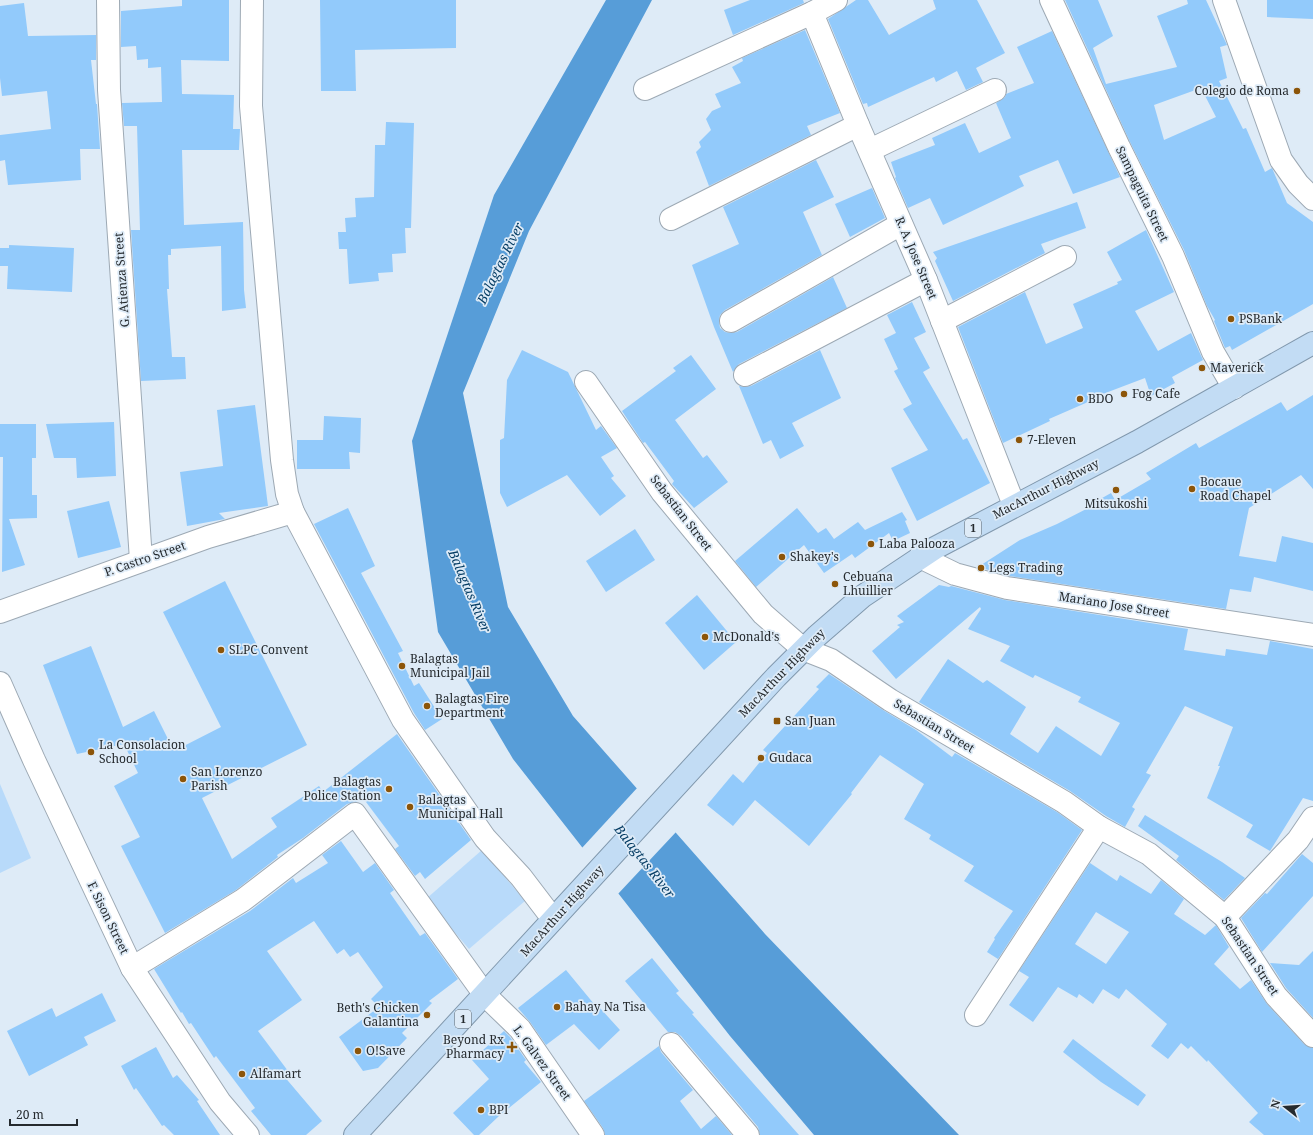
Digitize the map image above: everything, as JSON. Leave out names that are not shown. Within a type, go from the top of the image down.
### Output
[{"type":"highway","name":"MacArthur Highway","points":[[363,1133],[552,919],[803,649],[863,596],[920,557],[1014,505],[1137,442],[1313,343]]},
{"type":"street","name":"G. Atienza Street","points":[[108,0],[109,90],[141,560]]},
{"type":"street","points":[[252,0],[251,106],[282,460],[287,494],[293,512],[402,720],[485,838],[522,877],[552,919]]},
{"type":"street","points":[[645,89],[812,13],[836,0]]},
{"type":"street","name":"Sampaguita Street","points":[[1051,0],[1119,147],[1173,256],[1213,352],[1234,388]]},
{"type":"street","points":[[1224,0],[1281,160],[1298,184],[1313,199]]},
{"type":"street","name":"R. A. Jose Street","points":[[812,13],[858,125],[926,280],[1014,505]]},
{"type":"street","points":[[870,150],[995,90]]},
{"type":"street","points":[[671,219],[858,125]]},
{"type":"street","points":[[731,321],[901,224]]},
{"type":"street","points":[[942,321],[1065,257]]},
{"type":"street","points":[[745,375],[926,280]]},
{"type":"street","name":"Sebastian Street","points":[[586,382],[662,492],[763,614],[803,649],[831,660],[890,700],[1064,802],[1099,827],[1149,854],[1225,917],[1276,996],[1313,1036]]},
{"type":"street","name":"P. Castro Street","points":[[0,612],[208,537],[293,512]]},
{"type":"street","name":"Mariano Jose Street","points":[[920,557],[955,574],[1007,588],[1313,635]]},
{"type":"street","name":"F. Sison Street","points":[[0,683],[37,767],[132,968],[220,1102],[248,1135]]},
{"type":"street","name":"L. Galvez Street","points":[[132,968],[243,900],[355,814],[485,995],[520,1029],[593,1135]]},
{"type":"street","points":[[1225,917],[1298,840],[1313,818]]},
{"type":"street","points":[[976,1015],[1099,827]]},
{"type":"street","points":[[671,1044],[748,1135]]},
{"type":"shaded area","points":[[0,784],[31,858],[0,873]]},
{"type":"shaded area","points":[[482,850],[525,901],[469,949],[426,899]]},
{"type":"water","name":"Balagtas River","points":[[606,0],[652,0],[529,231],[463,393],[508,607],[573,716],[765,934],[959,1135],[814,1135],[730,1036],[513,759],[438,632],[412,441],[494,195]]},
{"type":"pier","points":[[638,787],[677,831],[617,895],[581,849]]},
{"type":"building","points":[[182,0],[229,0],[229,61],[181,60],[182,94],[234,95],[233,129],[240,129],[239,150],[182,150],[184,225],[243,222],[244,290],[246,308],[222,311],[221,246],[171,249],[171,255],[168,255],[169,289],[167,289],[172,357],[185,357],[186,379],[141,381],[131,230],[140,230],[137,126],[124,126],[122,103],[162,102],[161,67],[148,68],[148,59],[137,60],[136,46],[121,47],[121,11],[182,6]]},
{"type":"building","points":[[320,0],[456,0],[456,48],[355,50],[356,91],[321,91]]},
{"type":"building","points":[[750,0],[803,0],[804,3],[733,35],[724,10]]},
{"type":"building","points":[[856,0],[868,0],[889,35],[936,9],[933,0],[977,0],[1005,53],[976,68],[983,82],[966,90],[957,71],[936,82],[934,77],[868,107],[867,103],[863,104],[828,19]]},
{"type":"building","points":[[1065,0],[1098,0],[1113,36],[1093,48],[1106,84],[1177,67],[1157,16],[1188,4],[1187,0],[1206,0],[1227,45],[1220,47],[1227,78],[1219,81],[1243,129],[1246,128],[1265,172],[1272,168],[1287,203],[1313,222],[1313,304],[1232,350],[1230,346],[1225,348],[1214,321],[1215,320],[1207,306],[1184,250],[1130,142]],"holes":[[[1201,88],[1216,117],[1164,140],[1154,105]]]},
{"type":"building","points":[[1267,0],[1313,0],[1313,19],[1267,17]]},
{"type":"building","points":[[24,3],[28,36],[96,35],[96,60],[91,60],[97,104],[100,149],[80,149],[81,180],[8,185],[5,160],[0,161],[0,135],[51,129],[47,91],[2,96],[0,78],[0,6]]},
{"type":"building","points":[[805,30],[840,113],[807,126],[811,135],[709,186],[696,152],[701,147],[699,142],[711,130],[706,119],[712,111],[721,107],[715,94],[741,83],[732,67],[743,61],[742,58]]},
{"type":"building","points":[[1052,31],[1120,177],[1073,194],[1058,160],[1019,176],[1024,186],[943,225],[930,198],[908,208],[895,178],[896,177],[891,162],[935,145],[932,138],[965,123],[979,153],[1011,138],[996,103],[1005,97],[1006,94],[1034,83],[1017,47]]},
{"type":"building","points":[[386,122],[414,123],[411,228],[405,228],[406,253],[392,254],[393,272],[378,273],[379,281],[349,284],[347,249],[339,249],[338,232],[346,232],[345,218],[356,217],[355,198],[374,197],[375,145],[385,145]]},
{"type":"building","points":[[816,160],[834,197],[803,212],[822,255],[725,310],[720,315],[720,328],[725,332],[737,332],[833,277],[847,308],[739,364],[733,372],[714,327],[692,265],[739,244],[723,207]]},
{"type":"building","points":[[872,188],[885,218],[850,237],[835,204]]},
{"type":"building","points":[[1077,202],[1086,228],[1041,244],[1045,253],[953,301],[935,261],[937,258],[933,252]]},
{"type":"building","points":[[1146,230],[1174,292],[1135,311],[1158,351],[1191,333],[1203,360],[1172,377],[1175,383],[1151,396],[1145,378],[1087,400],[1088,402],[1049,419],[1050,421],[1003,443],[958,327],[1025,292],[1046,344],[1083,328],[1073,304],[1118,284],[1117,282],[1122,280],[1107,252]]},
{"type":"building","points":[[9,245],[74,248],[72,292],[7,289],[8,266],[0,266],[0,248],[9,248]]},
{"type":"building","points":[[912,302],[926,332],[914,338],[930,368],[923,372],[963,440],[967,438],[990,483],[917,521],[891,468],[928,450],[903,409],[912,404],[894,371],[898,369],[884,339],[896,333],[887,315]]},
{"type":"building","points":[[522,350],[568,372],[596,430],[601,426],[617,448],[601,457],[614,476],[611,478],[626,496],[600,516],[567,475],[507,507],[500,493],[500,440],[504,438],[507,380]]},
{"type":"building","points":[[820,350],[841,398],[792,423],[804,446],[780,459],[771,440],[763,444],[739,386],[751,386]]},
{"type":"building","points":[[691,355],[716,389],[675,420],[703,458],[707,455],[728,482],[694,508],[672,484],[674,481],[645,442],[643,443],[622,411],[676,371],[673,368]]},
{"type":"building","points":[[1313,395],[1313,489],[1301,475],[1249,508],[1239,556],[1276,562],[1282,536],[1313,543],[1313,591],[1254,577],[1251,592],[1230,589],[1226,609],[1010,576],[978,567],[1020,540],[1057,524],[1096,504],[1095,502],[1111,493],[1115,500],[1151,479],[1146,473],[1196,443],[1199,448],[1281,402],[1287,411]]},
{"type":"building","points":[[255,405],[268,506],[219,513],[225,519],[187,526],[180,472],[223,466],[217,410]]},
{"type":"building","points":[[324,416],[361,418],[360,453],[349,452],[350,469],[297,469],[297,440],[323,440]]},
{"type":"building","points":[[114,422],[116,476],[77,478],[76,458],[54,458],[46,424]]},
{"type":"building","points":[[0,424],[36,424],[36,458],[32,458],[32,495],[37,495],[37,518],[9,519],[25,565],[2,572],[3,457],[0,457]]},
{"type":"building","points":[[109,501],[121,547],[78,558],[67,511]]},
{"type":"building","points":[[348,508],[375,566],[361,573],[403,651],[398,653],[414,686],[419,683],[442,719],[425,730],[414,713],[314,524]]},
{"type":"building","points":[[797,508],[818,533],[826,528],[834,539],[858,522],[865,530],[902,512],[907,520],[905,521],[910,533],[893,541],[889,533],[855,558],[852,554],[824,573],[804,545],[756,587],[735,561]]},
{"type":"building","points":[[635,529],[655,560],[606,592],[586,561]]},
{"type":"building","points":[[225,581],[307,745],[202,798],[232,859],[277,827],[271,818],[319,786],[323,792],[397,734],[471,840],[425,879],[420,872],[415,876],[395,849],[399,846],[363,798],[356,802],[347,804],[303,838],[277,855],[278,857],[236,890],[165,933],[121,846],[140,837],[114,786],[138,773],[124,744],[77,754],[43,665],[91,646],[123,727],[154,711],[174,751],[221,727],[163,612]]},
{"type":"building","points":[[939,585],[951,586],[1005,600],[1188,629],[1184,650],[1225,656],[1226,649],[1267,655],[1270,641],[1313,649],[1313,801],[1303,798],[1270,851],[1246,837],[1253,825],[1207,798],[1220,766],[1218,766],[1233,727],[1185,706],[1146,773],[1151,775],[1132,807],[1135,809],[1125,827],[1106,816],[1070,791],[919,702],[948,659],[983,683],[987,680],[1026,707],[1010,734],[1038,753],[1056,726],[1101,756],[1120,723],[1078,702],[1081,697],[1035,675],[1033,678],[1000,661],[1010,646],[968,629],[981,609],[980,607],[896,679],[872,651],[900,627],[897,625],[904,622],[897,616]]},
{"type":"building","points":[[697,595],[736,642],[704,670],[665,623]]},
{"type":"building","points":[[829,674],[916,730],[952,757],[955,753],[1057,812],[1082,830],[998,959],[987,952],[995,939],[994,938],[1013,911],[964,881],[974,866],[929,839],[931,835],[904,819],[924,784],[880,755],[851,793],[852,794],[809,846],[755,800],[733,826],[707,805],[733,774],[743,783],[767,753],[763,750],[819,689],[816,687]]},
{"type":"building","points":[[1145,815],[1222,862],[1245,878],[1224,900],[1176,860],[1179,856],[1138,826]]},
{"type":"building","points":[[341,841],[363,872],[375,863],[394,890],[390,893],[420,936],[425,933],[458,979],[429,1001],[432,1003],[402,1033],[407,1038],[378,1068],[363,1071],[339,1037],[379,1007],[371,999],[383,987],[358,952],[350,957],[344,949],[337,954],[314,921],[267,951],[302,1000],[258,1031],[288,1071],[283,1075],[322,1121],[306,1135],[271,1135],[251,1111],[255,1108],[216,1056],[214,1058],[191,1023],[189,1024],[182,1012],[181,1013],[154,969],[250,911],[293,878],[296,883],[328,863],[322,855]]},
{"type":"building","points":[[1302,854],[1313,863],[1313,896],[1262,952],[1241,918],[1265,893],[1267,894]]},
{"type":"building","points":[[1090,863],[1117,881],[1120,875],[1151,894],[1161,880],[1184,899],[1174,914],[1205,935],[1216,925],[1229,947],[1214,964],[1240,989],[1251,980],[1267,1004],[1304,1044],[1313,1048],[1313,1135],[1264,1135],[1249,1122],[1258,1113],[1208,1060],[1207,1062],[1191,1046],[1188,1049],[1181,1043],[1168,1059],[1151,1046],[1167,1024],[1126,989],[1119,999],[1103,989],[1093,1004],[1079,994],[1077,998],[1058,987],[1033,1022],[1009,1005],[1029,977],[1019,971]],"holes":[[[1096,912],[1129,932],[1106,964],[1075,944]]]},
{"type":"building","points":[[1313,951],[1313,1018],[1286,988],[1270,963],[1299,965]]},
{"type":"building","points":[[652,958],[679,991],[676,993],[694,1013],[692,1014],[799,1135],[760,1135],[758,1127],[681,1036],[675,1032],[668,1032],[625,981]]},
{"type":"building","name":"Bahay Na Tisa","points":[[566,970],[599,1010],[600,1008],[620,1030],[599,1050],[574,1024],[546,1045],[518,1008]]},
{"type":"building","points":[[102,993],[116,1021],[84,1037],[88,1045],[29,1076],[7,1031],[52,1008],[56,1017]]},
{"type":"building","points":[[504,1031],[526,1060],[524,1062],[541,1082],[499,1116],[479,1135],[474,1135],[453,1113],[489,1079],[472,1060]]},
{"type":"building","points":[[1073,1039],[1146,1095],[1138,1106],[1101,1082],[1063,1052]]},
{"type":"building","points":[[659,1046],[661,1052],[693,1090],[680,1101],[701,1129],[716,1116],[732,1135],[605,1135],[603,1128],[584,1101]]},
{"type":"building","points":[[156,1047],[173,1078],[177,1075],[199,1100],[197,1101],[220,1135],[174,1135],[164,1125],[162,1126],[136,1088],[134,1090],[121,1066]]},
{"type":"place","name":"Colegio de Roma","points":[[1297,91]]},
{"type":"place","name":"PSBank","points":[[1231,319]]},
{"type":"place","name":"Maverick","points":[[1202,368]]},
{"type":"place","name":"Fog Cafe","points":[[1124,394]]},
{"type":"place","name":"BDO","points":[[1080,399]]},
{"type":"place","name":"7-Eleven","points":[[1019,440]]},
{"type":"place","name":"Bocaue Road Chapel","points":[[1192,489]]},
{"type":"place","name":"Mitsukoshi","points":[[1116,490]]},
{"type":"place","name":"Laba Palooza","points":[[871,544]]},
{"type":"place","name":"Shakey's","points":[[782,557]]},
{"type":"place","name":"Legs Trading","points":[[981,568]]},
{"type":"place","name":"Cebuana Lhuillier","points":[[835,584]]},
{"type":"place","name":"McDonald's","points":[[705,637]]},
{"type":"place","name":"SLPC Convent","points":[[221,650]]},
{"type":"place","name":"Balagtas Municipal Jail","points":[[402,666]]},
{"type":"place","name":"Balagtas Fire Department","points":[[427,706]]},
{"type":"place","name":"San Juan","points":[[777,721]]},
{"type":"place","name":"La Consolacion School","points":[[91,752]]},
{"type":"place","name":"Gudaca","points":[[761,758]]},
{"type":"place","name":"San Lorenzo Parish","points":[[183,779]]},
{"type":"place","name":"Balagtas Police Station","points":[[389,789]]},
{"type":"place","name":"Balagtas Municipal Hall","points":[[410,807]]},
{"type":"place","name":"Bahay Na Tisa","points":[[557,1007]]},
{"type":"place","name":"Beth's Chicken Galantina","points":[[427,1015]]},
{"type":"place","name":"Beyond Rx Pharmacy","points":[[512,1047]]},
{"type":"place","name":"O!Save","points":[[358,1051]]},
{"type":"place","name":"Alfamart","points":[[242,1074]]},
{"type":"place","name":"BPI","points":[[481,1110]]}]
